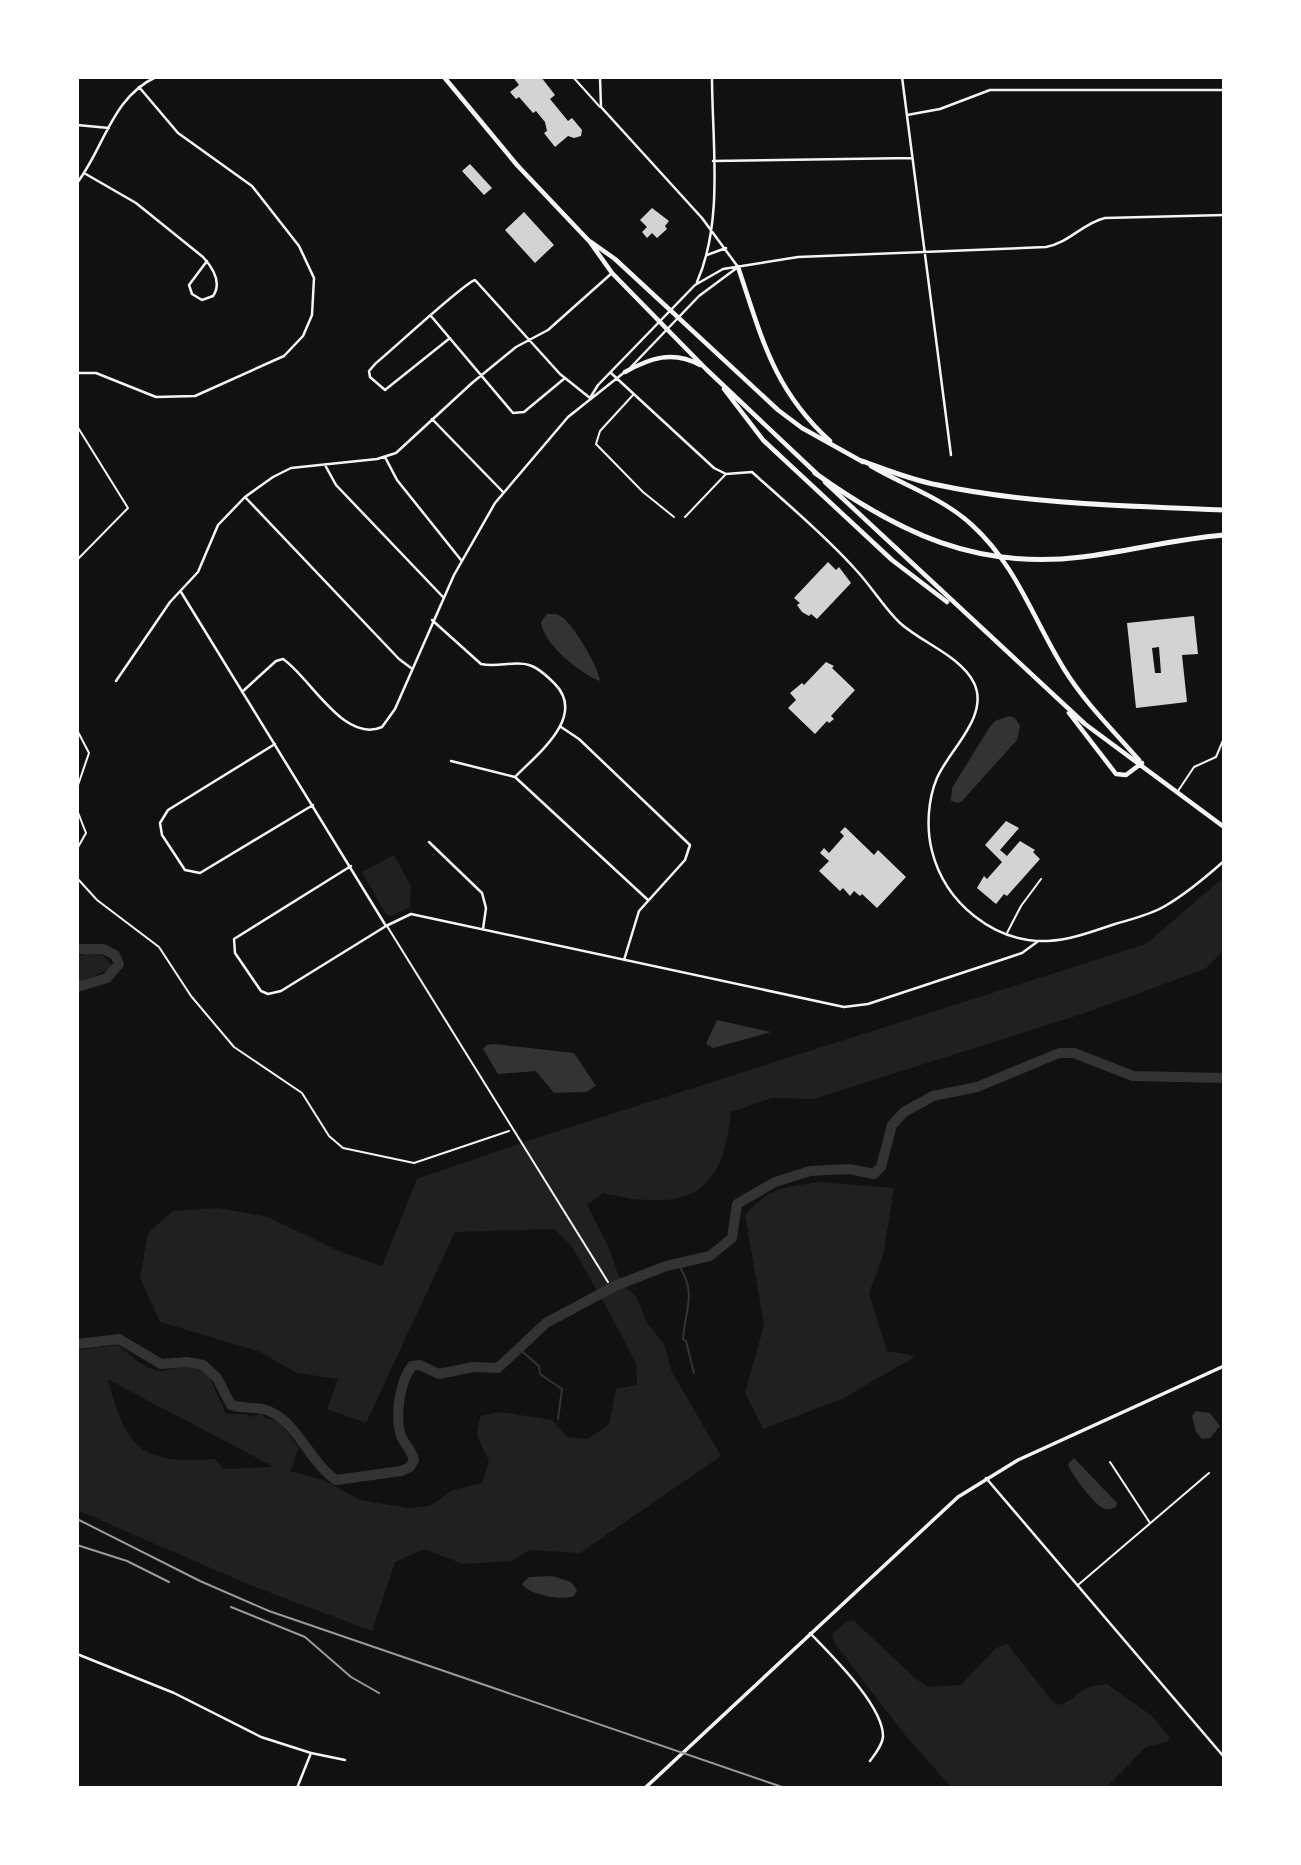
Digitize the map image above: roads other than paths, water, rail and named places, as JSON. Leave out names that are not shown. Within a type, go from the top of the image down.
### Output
[{"type":"highway","points":[[862,461],[934,485],[969,491],[1110,504],[1224,510]]},
{"type":"highway","points":[[816,473],[898,526],[974,553],[1019,559],[1080,557],[1224,536]]},
{"type":"main road","points":[[444,77],[503,149],[590,242],[612,273],[706,369],[1060,702],[1107,742],[1142,763],[1224,827]]},
{"type":"main road","points":[[590,242],[615,259],[778,410],[841,451],[934,498],[982,534],[1018,580],[1047,640],[1072,681],[1142,763]]},
{"type":"main road","points":[[738,267],[769,355],[785,390],[809,422],[841,451]]},
{"type":"main road","points":[[625,372],[648,360],[666,356],[686,359],[706,369]]},
{"type":"main road","points":[[720,382],[752,428],[798,472],[892,560],[968,616]]},
{"type":"main road","points":[[1060,702],[1091,740],[1111,771],[1126,775],[1142,763]]},
{"type":"street","points":[[77,183],[123,103],[139,87],[156,77]]},
{"type":"street","points":[[600,77],[601,107],[710,227],[738,267]]},
{"type":"street","points":[[695,285],[705,256],[710,227],[713,161],[712,77]]},
{"type":"street","points":[[902,77],[951,455]]},
{"type":"street","points":[[77,373],[96,373],[156,397],[195,396],[284,356],[300,341],[312,315],[314,278],[299,246],[251,186],[178,133],[139,87]]},
{"type":"street","points":[[907,115],[947,107],[990,90],[1224,90]]},
{"type":"street","points":[[77,125],[108,128]]},
{"type":"street","points":[[713,161],[912,158]]},
{"type":"street","points":[[84,173],[136,203],[207,261],[215,276],[217,289],[211,298],[202,300],[192,294],[189,285],[207,261]]},
{"type":"street","points":[[242,692],[276,660],[282,659],[347,722],[358,729],[371,731],[382,727],[391,716],[461,560],[503,492],[568,417],[590,398],[695,285],[723,269],[798,257],[1050,247],[1105,218],[1224,215]]},
{"type":"street","points":[[705,256],[726,248]]},
{"type":"street","points":[[590,398],[601,394],[707,289],[738,267]]},
{"type":"street","points":[[116,681],[180,591],[201,567],[218,525],[245,497],[280,473],[325,463],[386,457],[401,449],[481,376],[516,347],[532,340],[557,322],[612,273]]},
{"type":"street","points":[[450,338],[385,390],[372,380],[371,368],[432,316],[464,284],[475,280],[565,378],[590,398]]},
{"type":"street","points":[[432,316],[511,412],[517,414],[565,378]]},
{"type":"street","points":[[611,373],[712,466],[726,474],[752,472],[852,566],[897,620],[962,667],[972,680],[977,694],[976,710],[934,788],[929,839],[940,873],[960,903],[985,924],[1007,934],[1037,941],[1070,937],[1152,913],[1171,902],[1224,861]]},
{"type":"street","points":[[432,419],[503,492]]},
{"type":"street","points":[[386,457],[397,480],[461,560]]},
{"type":"street","points":[[325,463],[336,485],[443,597]]},
{"type":"street","points":[[245,497],[399,659],[411,668]]},
{"type":"street","points":[[180,591],[386,926]]},
{"type":"street","points":[[432,620],[481,664],[526,664],[545,675],[562,695],[565,709],[561,727],[515,777]]},
{"type":"street","points":[[561,727],[579,739],[688,842],[690,851],[685,860],[636,916],[625,960]]},
{"type":"street","points":[[275,744],[165,813],[160,827],[169,845],[185,870],[200,873],[313,805]]},
{"type":"street","points":[[451,761],[502,771],[515,777],[648,900]]},
{"type":"street","points":[[429,842],[482,893],[486,908],[483,929]]},
{"type":"street","points":[[351,866],[240,933],[233,943],[235,953],[257,987],[271,993],[286,988],[386,926],[406,915],[417,914],[850,1007],[1022,953],[1037,941]]},
{"type":"street","points":[[645,1788],[940,1511],[986,1478],[1018,1460],[1224,1366]]},
{"type":"street","points":[[986,1478],[1224,1757]]},
{"type":"street","points":[[810,1633],[870,1702],[879,1718],[882,1740],[870,1761]]},
{"type":"street","points":[[77,1654],[173,1693],[261,1737],[311,1754],[345,1760]]},
{"type":"street","points":[[297,1788],[311,1754]]},
{"type":"lane","points":[[573,77],[601,107]]},
{"type":"lane","points":[[634,394],[600,431],[595,442],[643,492],[674,517]]},
{"type":"lane","points":[[685,517],[726,474]]},
{"type":"lane","points":[[1177,792],[1195,767],[1216,757],[1224,738]]},
{"type":"lane","points":[[1007,934],[1021,906],[1041,879]]},
{"type":"lane","points":[[386,926],[608,1282]]},
{"type":"lane","points":[[1110,1462],[1150,1523]]},
{"type":"lane","points":[[1077,1586],[1209,1473]]},
{"type":"waterway","points":[[77,949],[103,949],[115,955],[119,964],[107,978],[77,987]]},
{"type":"waterway","points":[[77,1344],[119,1339],[161,1364],[187,1362],[203,1365],[217,1378],[231,1405],[265,1410],[284,1420],[319,1465],[336,1480],[401,1471],[410,1467],[414,1460],[401,1436],[398,1419],[401,1390],[412,1366],[420,1365],[439,1374],[473,1367],[498,1368],[546,1323],[615,1286],[666,1266],[710,1256],[732,1238],[737,1204],[775,1182],[810,1171],[849,1169],[874,1174],[881,1167],[892,1125],[904,1112],[933,1096],[977,1087],[1059,1053],[1074,1053],[1133,1076],[1224,1078]]},
{"type":"waterway","points":[[677,1263],[689,1292],[683,1339],[686,1341],[694,1373]]},
{"type":"waterway","points":[[518,1348],[539,1366],[540,1374],[562,1389],[558,1419]]},
{"type":"railway","points":[[77,1519],[200,1581],[269,1611],[785,1788]]},
{"type":"railway","points":[[77,1545],[127,1561],[169,1582]]},
{"type":"railway","points":[[231,1607],[305,1637],[351,1677],[379,1693]]}]
